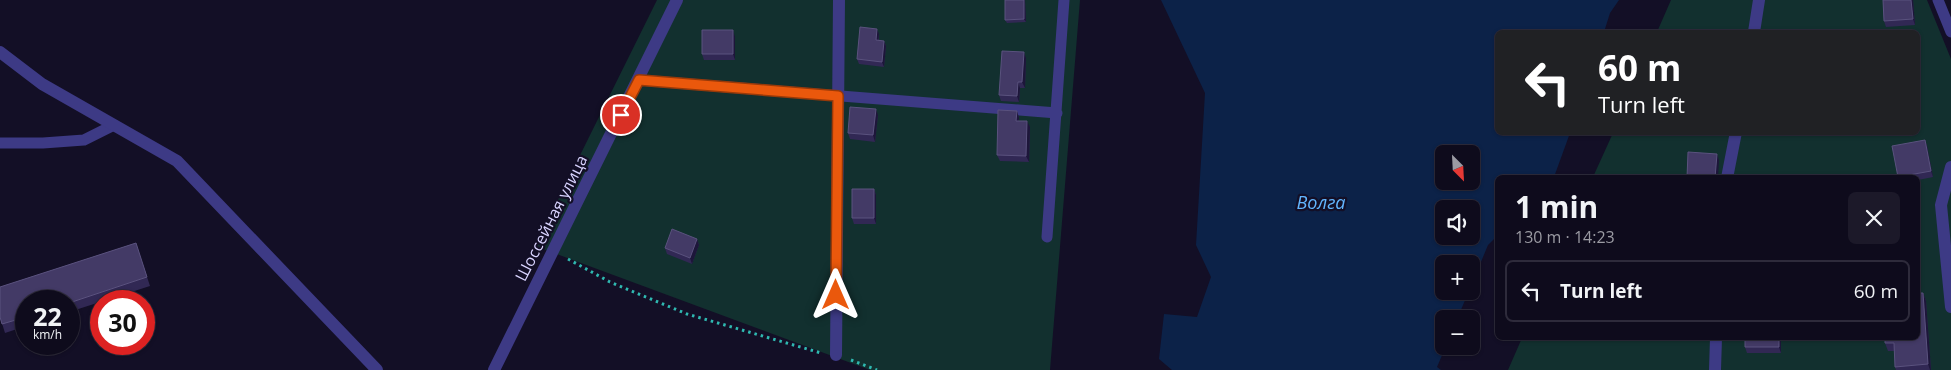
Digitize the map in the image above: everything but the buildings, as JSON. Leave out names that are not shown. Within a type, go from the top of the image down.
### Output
[{"type":"street","name":"Шоссейная улица","points":[[494,370],[677,0]]},
{"type":"street","points":[[836,355],[839,0]]},
{"type":"street","points":[[1754,30],[1759,0]]},
{"type":"street","points":[[0,52],[42,84],[177,161],[377,370]]},
{"type":"street","points":[[1728,175],[1735,135]]},
{"type":"street","points":[[1951,167],[1941,205],[1951,307]]},
{"type":"street","points":[[1715,370],[1716,340]]},
{"type":"lane","points":[[1047,237],[1064,0]]},
{"type":"lane","points":[[1938,0],[1951,32]]},
{"type":"lane","points":[[639,80],[1057,113]]},
{"type":"lane","points":[[0,143],[43,143],[84,140],[114,126]]},
{"type":"path","points":[[552,250],[610,282],[687,314],[811,351],[836,355],[877,370]]},
{"type":"green space","points":[[657,0],[1080,0],[1050,370],[870,370],[535,246]]},
{"type":"green space","points":[[1671,0],[1927,0],[1951,59],[1951,370],[1508,370],[1521,340],[1920,340],[1920,175],[1594,175],[1612,135],[1920,135],[1920,30],[1658,30]]},
{"type":"water","name":"Волга","points":[[1161,0],[1619,0],[1610,13],[1605,30],[1495,30],[1495,135],[1569,135],[1555,175],[1495,175],[1495,238],[1488,245],[1480,264],[1480,255],[1435,255],[1435,300],[1465,300],[1461,310],[1435,310],[1435,355],[1442,355],[1437,367],[1441,370],[1172,370],[1159,359],[1164,314],[1197,317],[1211,277],[1196,245],[1205,93]]},
{"type":"route","points":[[621,115],[639,80],[838,96],[836,295]]}]
